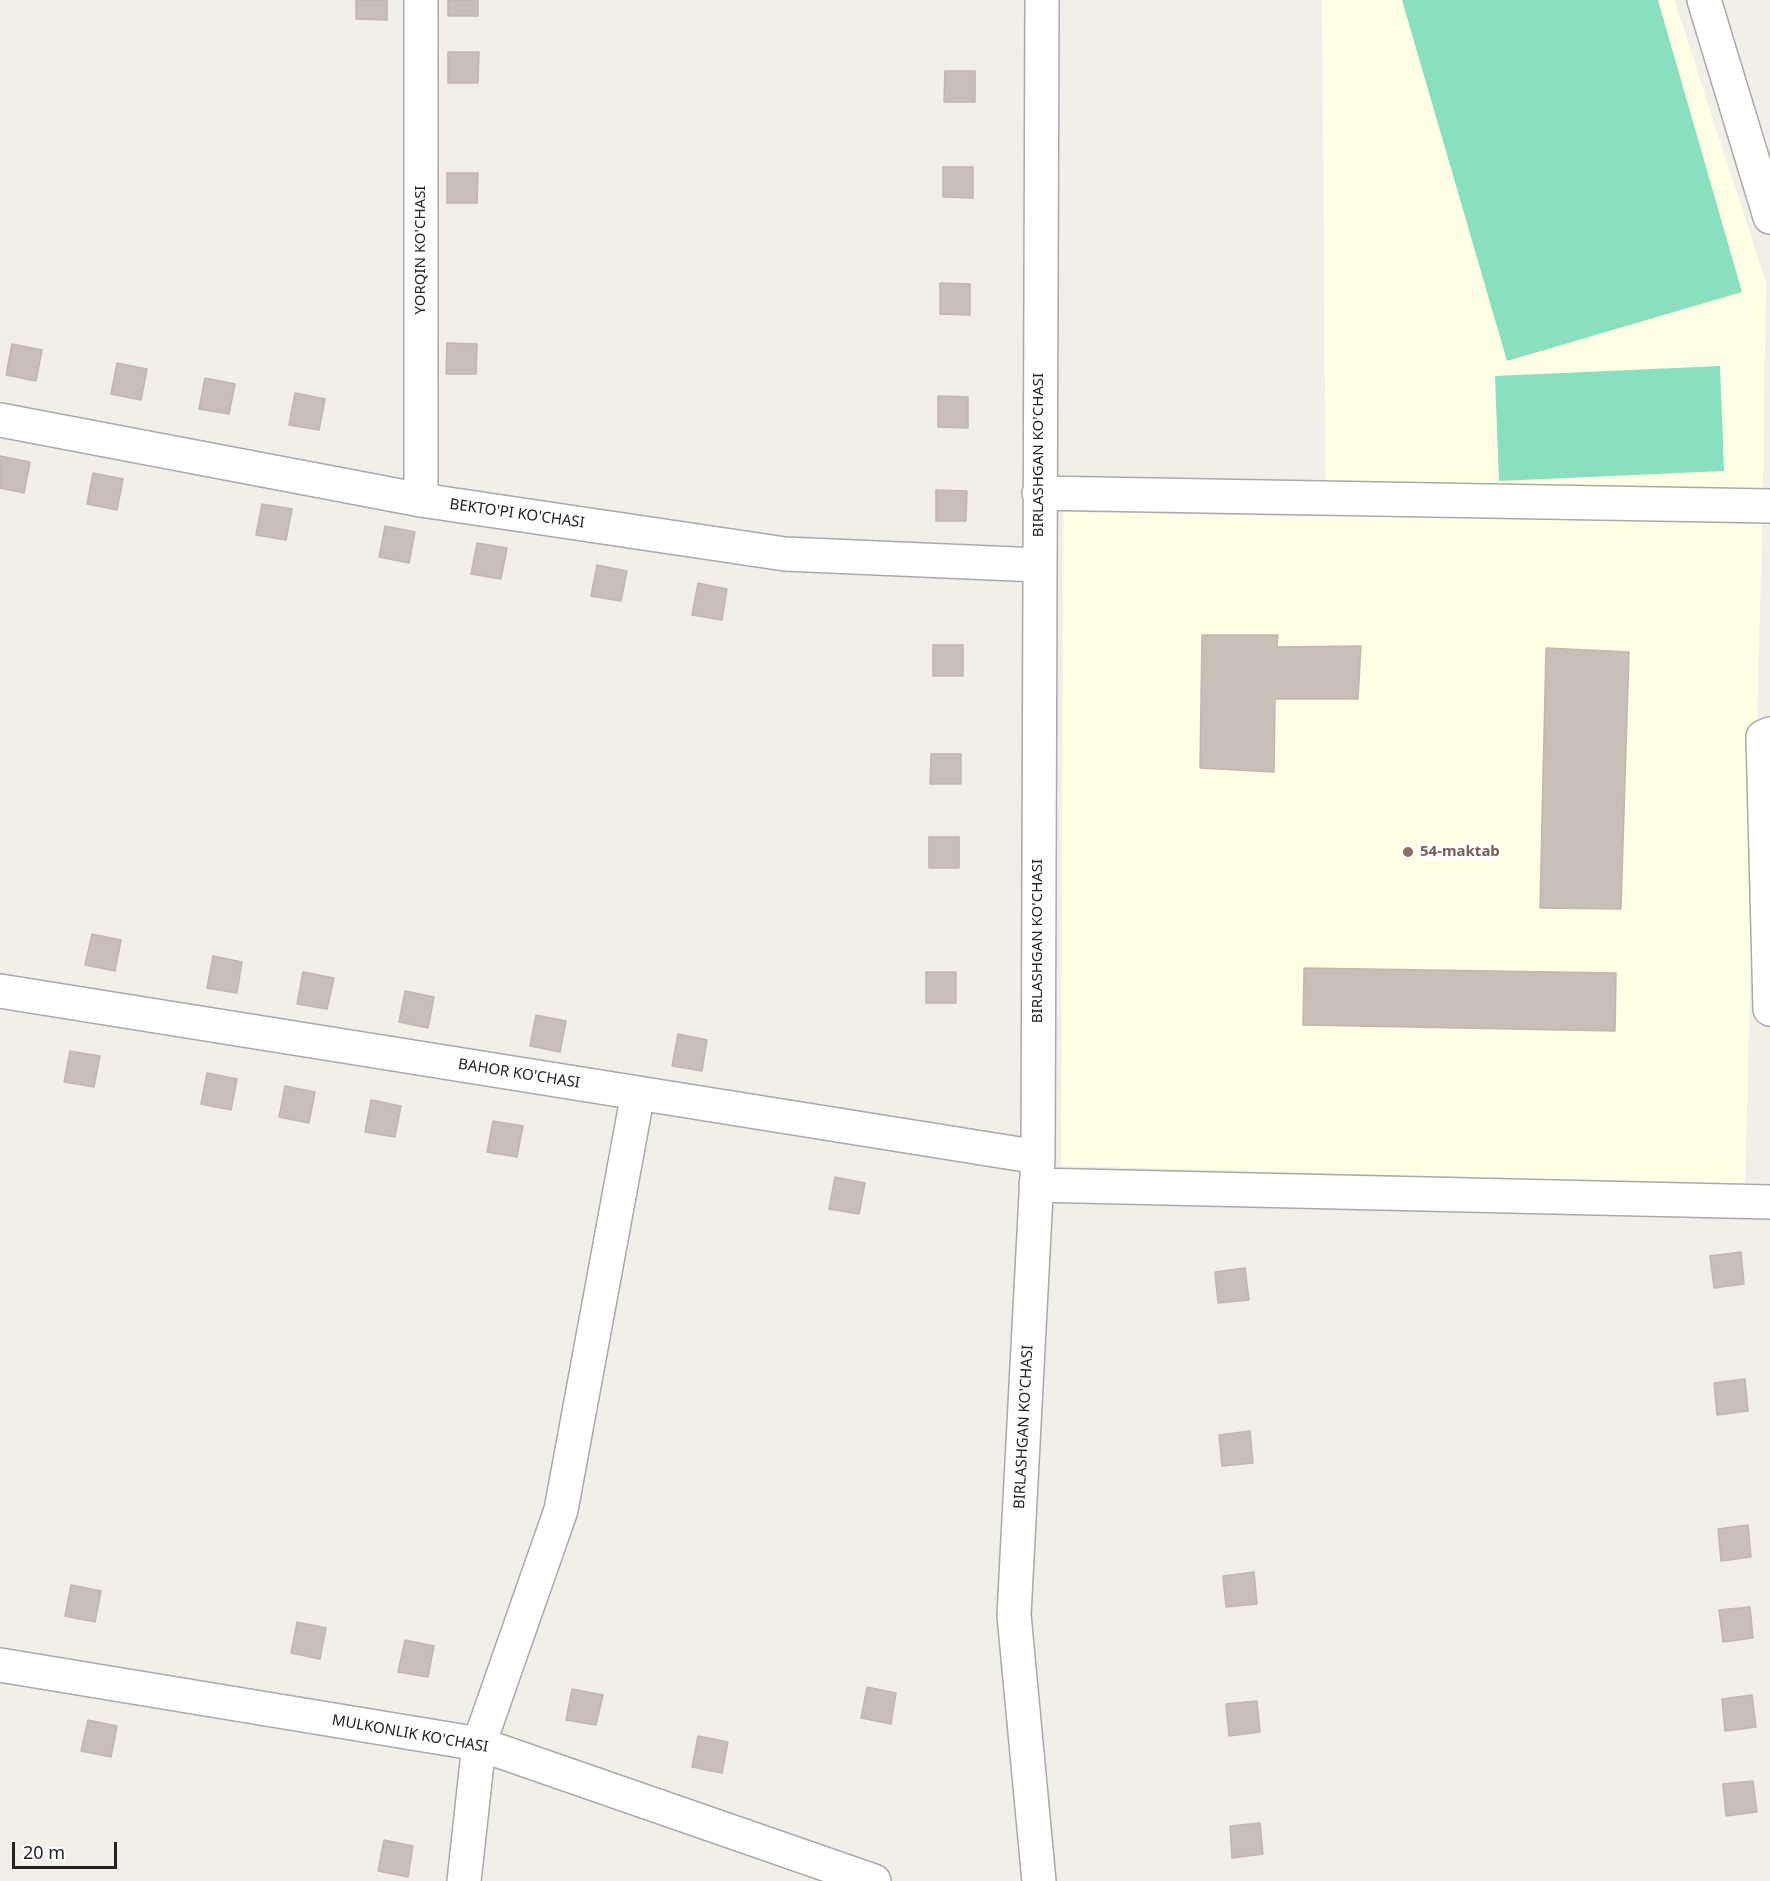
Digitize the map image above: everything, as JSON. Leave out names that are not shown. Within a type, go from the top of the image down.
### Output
[{"type":"street","name":"YORQIN KO'CHASI","points":[[421,0],[421,500]]},
{"type":"street","name":"BIRLASHGAN KO'CHASI","points":[[1039,1881],[1014,1614],[1037,1171],[1042,0]]},
{"type":"street","points":[[1704,0],[1770,217]]},
{"type":"street","name":"BEKTO'PI KO'CHASI","points":[[0,420],[421,500],[785,554],[1038,565]]},
{"type":"street","points":[[1040,493],[1770,506]]},
{"type":"street","points":[[1770,734],[1763,737],[1770,1010]]},
{"type":"street","name":"BAHOR KO'CHASI","points":[[0,991],[638,1093],[1037,1171],[1770,1202]]},
{"type":"street","points":[[464,1881],[479,1744],[561,1510],[638,1093]]},
{"type":"street","name":"MULKONLIK KO'CHASI","points":[[0,1665],[479,1744],[874,1881]]},
{"type":"shaded area","name":"54-maktab","points":[[1322,0],[1674,0],[1766,282],[1762,538],[1745,1184],[1061,1166],[1063,512],[1326,517]]},
{"type":"green space","points":[[1402,0],[1658,0],[1742,292],[1507,361]]},
{"type":"green space","points":[[1720,366],[1724,471],[1499,481],[1495,376]]},
{"type":"building","points":[[356,0],[387,0],[387,20],[356,19]]},
{"type":"building","points":[[448,0],[478,0],[478,16],[448,16]]},
{"type":"building","points":[[448,52],[479,52],[478,83],[448,83]]},
{"type":"building","points":[[945,71],[975,71],[975,102],[944,102]]},
{"type":"building","points":[[943,167],[973,167],[973,198],[943,197]]},
{"type":"building","points":[[447,173],[478,173],[477,203],[447,203]]},
{"type":"building","points":[[940,283],[970,284],[970,315],[940,314]]},
{"type":"building","points":[[447,343],[477,344],[476,374],[446,374]]},
{"type":"building","points":[[12,344],[42,350],[36,381],[6,375]]},
{"type":"building","points":[[117,363],[147,369],[141,400],[111,394]]},
{"type":"building","points":[[205,378],[235,384],[229,414],[199,409]]},
{"type":"building","points":[[295,393],[325,399],[319,430],[289,425]]},
{"type":"building","points":[[938,396],[968,397],[968,428],[938,427]]},
{"type":"building","points":[[0,456],[30,462],[24,493],[0,488]]},
{"type":"building","points":[[93,473],[123,479],[117,510],[87,504]]},
{"type":"building","points":[[936,490],[967,491],[966,521],[936,521]]},
{"type":"building","points":[[262,504],[292,509],[286,540],[256,535]]},
{"type":"building","points":[[385,526],[415,532],[409,563],[379,557]]},
{"type":"building","points":[[477,543],[507,548],[501,579],[471,574]]},
{"type":"building","points":[[597,565],[627,571],[621,601],[591,596]]},
{"type":"building","points":[[698,583],[727,589],[722,620],[692,615]]},
{"type":"building","points":[[1202,635],[1278,635],[1277,647],[1361,646],[1358,699],[1275,699],[1274,772],[1200,768]]},
{"type":"building","points":[[933,645],[963,645],[963,676],[933,676]]},
{"type":"building","points":[[1546,648],[1629,652],[1621,909],[1540,908]]},
{"type":"building","points":[[931,754],[961,754],[961,784],[930,784]]},
{"type":"building","points":[[929,837],[959,837],[959,868],[929,868]]},
{"type":"building","points":[[92,934],[121,940],[115,971],[85,965]]},
{"type":"building","points":[[213,956],[242,962],[237,993],[207,988]]},
{"type":"building","points":[[1304,968],[1616,973],[1615,1031],[1303,1025]]},
{"type":"building","points":[[303,972],[334,978],[327,1009],[297,1004]]},
{"type":"building","points":[[926,972],[956,972],[956,1003],[926,1003]]},
{"type":"building","points":[[405,991],[434,997],[428,1028],[399,1022]]},
{"type":"building","points":[[536,1015],[566,1021],[560,1052],[530,1046]]},
{"type":"building","points":[[678,1034],[707,1040],[702,1071],[672,1066]]},
{"type":"building","points":[[70,1051],[100,1056],[94,1087],[64,1082]]},
{"type":"building","points":[[207,1073],[237,1079],[231,1110],[201,1104]]},
{"type":"building","points":[[285,1086],[315,1092],[309,1123],[279,1117]]},
{"type":"building","points":[[371,1100],[401,1106],[395,1137],[365,1132]]},
{"type":"building","points":[[493,1121],[523,1126],[517,1157],[487,1152]]},
{"type":"building","points":[[835,1177],[865,1183],[859,1214],[829,1209]]},
{"type":"building","points":[[1741,1252],[1744,1284],[1714,1288],[1710,1256]]},
{"type":"building","points":[[1245,1268],[1249,1300],[1218,1303],[1215,1272]]},
{"type":"building","points":[[1745,1379],[1748,1411],[1717,1415],[1714,1383]]},
{"type":"building","points":[[1250,1431],[1253,1463],[1222,1466],[1219,1435]]},
{"type":"building","points":[[1748,1525],[1751,1557],[1721,1561],[1718,1529]]},
{"type":"building","points":[[1254,1572],[1257,1604],[1226,1607],[1223,1576]]},
{"type":"building","points":[[71,1585],[101,1591],[95,1622],[65,1616]]},
{"type":"building","points":[[1750,1607],[1753,1638],[1723,1642],[1719,1610]]},
{"type":"building","points":[[297,1622],[326,1628],[320,1659],[291,1653]]},
{"type":"building","points":[[405,1640],[434,1646],[428,1677],[398,1672]]},
{"type":"building","points":[[867,1687],[896,1693],[891,1724],[861,1718]]},
{"type":"building","points":[[572,1689],[603,1695],[596,1725],[566,1720]]},
{"type":"building","points":[[1752,1695],[1756,1727],[1725,1731],[1722,1699]]},
{"type":"building","points":[[1257,1701],[1260,1732],[1229,1736],[1226,1704]]},
{"type":"building","points":[[88,1720],[117,1726],[111,1757],[81,1751]]},
{"type":"building","points":[[698,1736],[728,1742],[722,1773],[692,1767]]},
{"type":"building","points":[[1753,1781],[1757,1812],[1726,1816],[1723,1784]]},
{"type":"building","points":[[1260,1823],[1263,1854],[1232,1858],[1230,1826]]},
{"type":"building","points":[[384,1840],[413,1846],[408,1877],[378,1871]]},
{"type":"place","name":"54-maktab","points":[[1408,852]]}]
